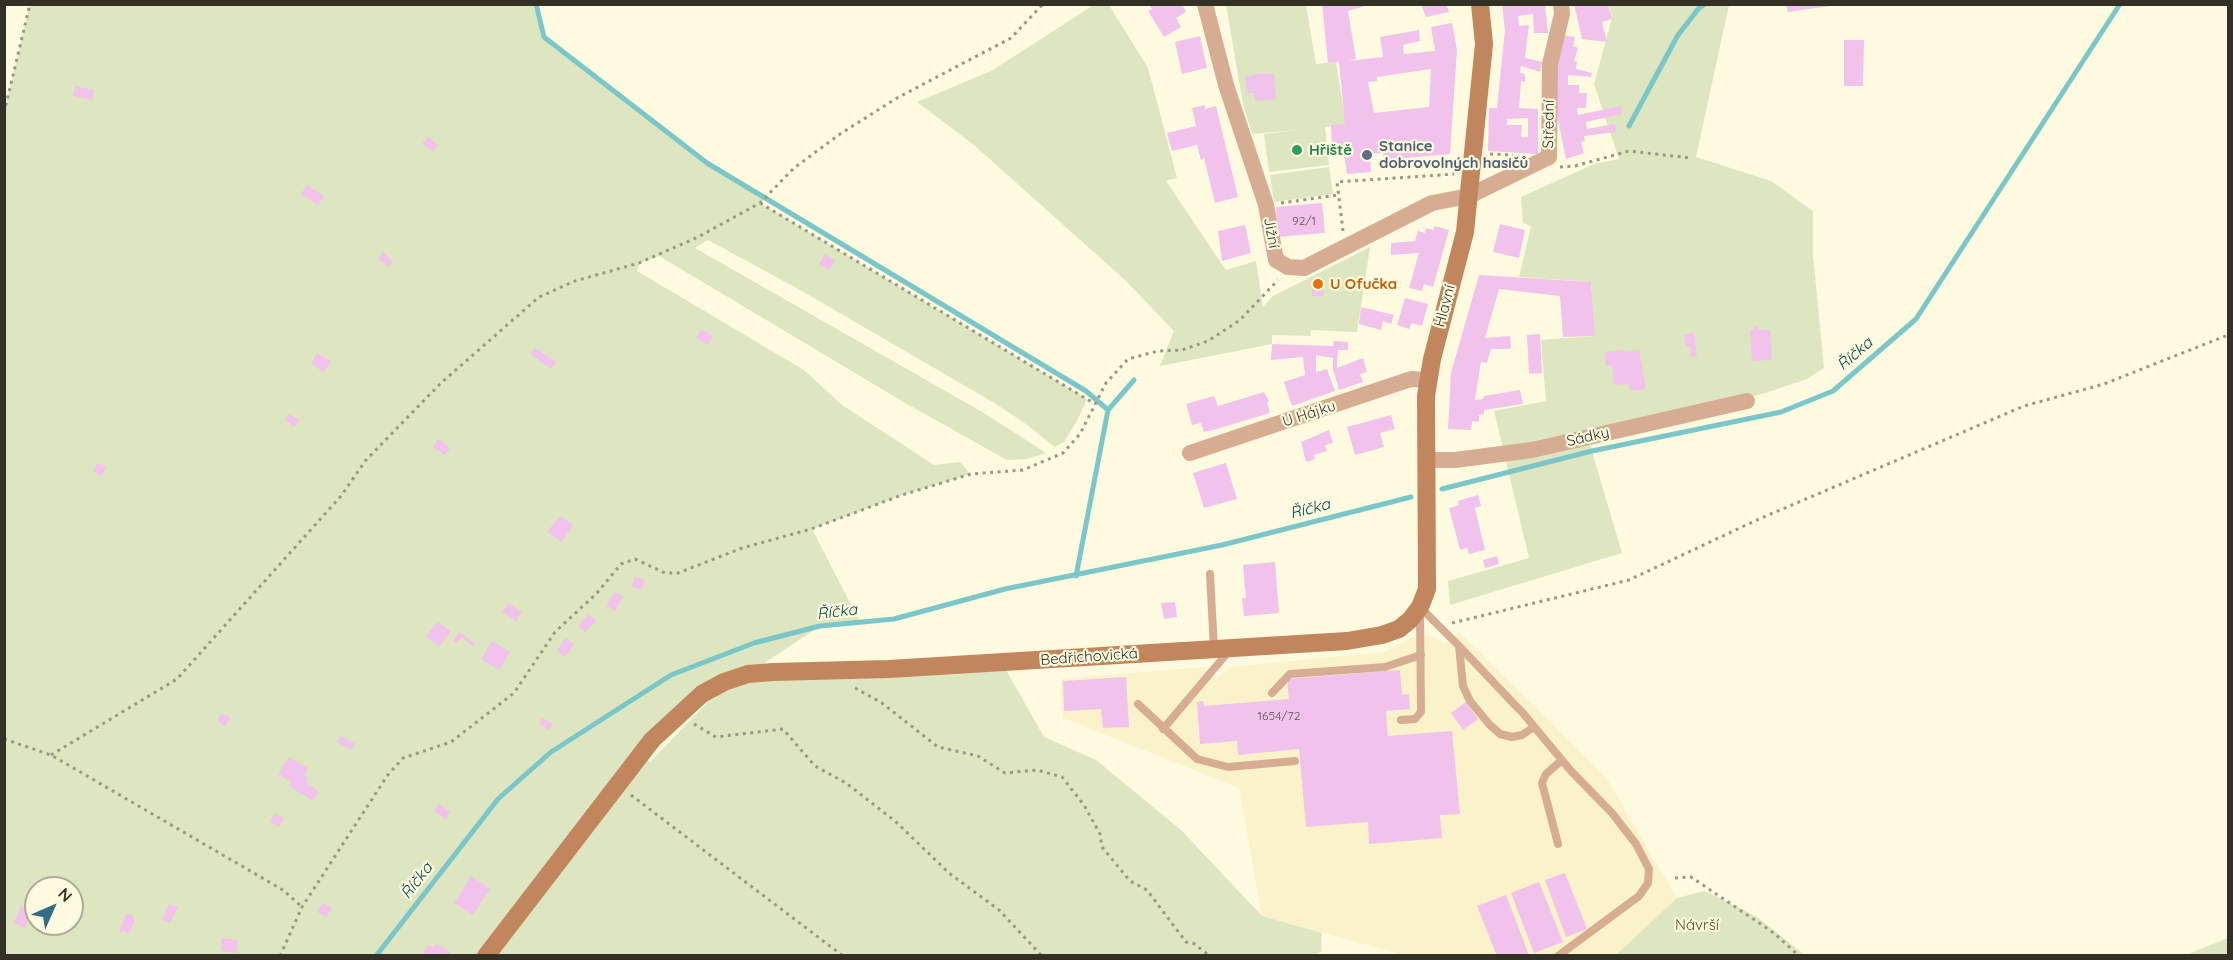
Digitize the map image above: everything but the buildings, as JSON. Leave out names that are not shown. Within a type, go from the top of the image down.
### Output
[{"type":"street","name":"Jižní","points":[[1204,4],[1227,85],[1266,205],[1276,260],[1288,267],[1304,268],[1432,203],[1469,196]]},
{"type":"street","name":"Hlavní","points":[[1420,608],[1428,577],[1426,460],[1428,380],[1465,232],[1484,44],[1480,4]]},
{"type":"street","name":"Střední","points":[[1469,196],[1549,157],[1550,64],[1562,14],[1561,4]]},
{"type":"street","name":"U Hájku","points":[[1190,453],[1412,380],[1428,380]]},
{"type":"street","name":"Sádky","points":[[1426,460],[1455,460],[1532,450],[1747,401]]},
{"type":"street","name":"Bedřichovická","points":[[486,956],[652,740],[702,694],[724,682],[748,674],[889,669],[1366,638],[1399,628],[1420,608]]},
{"type":"lane","points":[[1164,729],[1222,648],[1210,574]]},
{"type":"lane","points":[[1420,608],[1459,646],[1534,727],[1628,833],[1646,861],[1650,876],[1645,890],[1558,956]]},
{"type":"lane","points":[[1401,720],[1415,719],[1421,712],[1420,608]]},
{"type":"lane","points":[[1459,646],[1463,686],[1470,700],[1489,724],[1500,734],[1512,737],[1522,735],[1534,727]]},
{"type":"lane","points":[[1272,693],[1290,674],[1385,667],[1421,655]]},
{"type":"lane","points":[[1138,704],[1193,757],[1224,767],[1295,761]]},
{"type":"lane","points":[[1558,844],[1542,787],[1546,774],[1562,760]]},
{"type":"path","points":[[4,113],[30,4]]},
{"type":"path","points":[[51,755],[177,679],[340,496],[366,460],[441,382],[539,297],[575,281],[639,263],[698,237],[760,203],[794,168],[840,134],[897,98],[1011,38],[1043,4]]},
{"type":"path","points":[[1549,157],[1550,168],[1575,166],[1629,151],[1691,158]]},
{"type":"path","points":[[1345,247],[1337,182],[1457,174],[1457,171]]},
{"type":"path","points":[[1266,205],[1338,195]]},
{"type":"path","points":[[760,203],[1095,403]]},
{"type":"path","points":[[280,956],[302,907],[387,776],[403,758],[451,742],[514,693],[555,632],[597,593],[621,564],[635,559],[664,573],[678,573],[742,548],[811,529],[902,495],[971,474],[1023,470],[1064,453],[1080,434],[1106,383],[1128,359],[1158,351],[1182,350],[1216,336],[1240,320],[1269,291],[1288,267]]},
{"type":"path","points":[[1439,627],[1629,580],[1759,519],[2024,406],[2104,384],[2229,335]]},
{"type":"path","points":[[852,685],[882,703],[938,747],[978,756],[1005,773],[1037,770],[1062,777],[1084,805],[1100,834],[1102,847],[1130,881],[1147,890],[1186,942],[1193,943],[1210,956]]},
{"type":"path","points":[[678,715],[716,738],[783,729],[815,766],[846,783],[895,821],[949,873],[999,910],[1042,956]]},
{"type":"path","points":[[4,738],[51,755],[283,890],[302,907]]},
{"type":"path","points":[[618,785],[843,956]]},
{"type":"path","points":[[1675,878],[1691,877],[1774,933],[1798,956]]},
{"type":"shaded area","points":[[1459,632],[1607,779],[1677,898],[1616,956],[1404,955],[1262,916],[1239,788],[1063,718],[1061,679],[1203,667],[1217,679],[1230,667],[1385,652],[1413,637],[1430,636],[1445,644]]},
{"type":"green space","points":[[30,4],[533,5],[544,37],[707,163],[766,198],[760,203],[1087,399],[1064,442],[1055,447],[1022,421],[991,401],[800,290],[708,240],[695,248],[984,413],[1046,453],[1027,459],[1007,460],[907,404],[659,256],[640,263],[637,271],[804,370],[842,405],[934,465],[960,462],[971,474],[902,495],[812,529],[860,622],[820,626],[748,674],[724,682],[641,754],[650,762],[708,702],[730,688],[760,680],[1006,670],[1044,737],[1096,760],[1181,830],[1262,916],[1322,933],[1321,952],[1311,956],[4,955],[4,113]]},
{"type":"green space","points":[[1094,5],[1109,5],[1148,68],[1177,178],[1166,181],[1226,270],[1256,261],[1263,307],[1273,296],[1370,247],[1357,332],[1311,330],[1310,336],[1272,335],[1272,344],[1160,366],[1174,331],[1125,280],[974,145],[917,102],[991,71]]},
{"type":"green space","points":[[1226,5],[1306,5],[1316,64],[1336,62],[1346,124],[1325,127],[1329,165],[1269,172],[1264,134],[1297,130],[1252,134],[1243,104]]},
{"type":"green space","points":[[1609,5],[1729,5],[1696,157],[1771,181],[1813,211],[1813,255],[1824,368],[1807,379],[1762,394],[1683,412],[1588,438],[1622,553],[1450,605],[1448,581],[1529,558],[1494,411],[1546,401],[1541,340],[1595,336],[1591,282],[1519,277],[1531,226],[1523,223],[1521,197],[1594,164],[1619,159],[1594,84],[1612,18]]},
{"type":"green space","points":[[1329,167],[1333,194],[1274,202],[1270,175]]},
{"type":"green space","name":"Návrší","points":[[1705,891],[1757,917],[1805,955],[1616,955],[1677,898]]},
{"type":"green space","points":[[2228,938],[2228,955],[2186,955]]},
{"type":"waterway","points":[[536,4],[544,37],[707,163],[1086,391],[1108,410]]},
{"type":"waterway","points":[[1629,126],[1678,35],[1699,8],[1705,4]]},
{"type":"waterway","name":"Říčka","points":[[1442,489],[1592,451],[1781,412],[1833,391],[1916,319],[2120,4]]},
{"type":"waterway","points":[[1076,576],[1108,410],[1134,380]]},
{"type":"waterway","name":"Říčka","points":[[376,956],[498,799],[551,752],[671,675],[754,643],[820,626],[894,619],[1005,589],[1222,545],[1411,497]]},
{"type":"place","name":"Hřiště","points":[[1297,150]]},
{"type":"place","name":"Stanice dobrovolných hasičů","points":[[1367,155]]},
{"type":"place","name":"U Ofučka","points":[[1318,284]]}]
